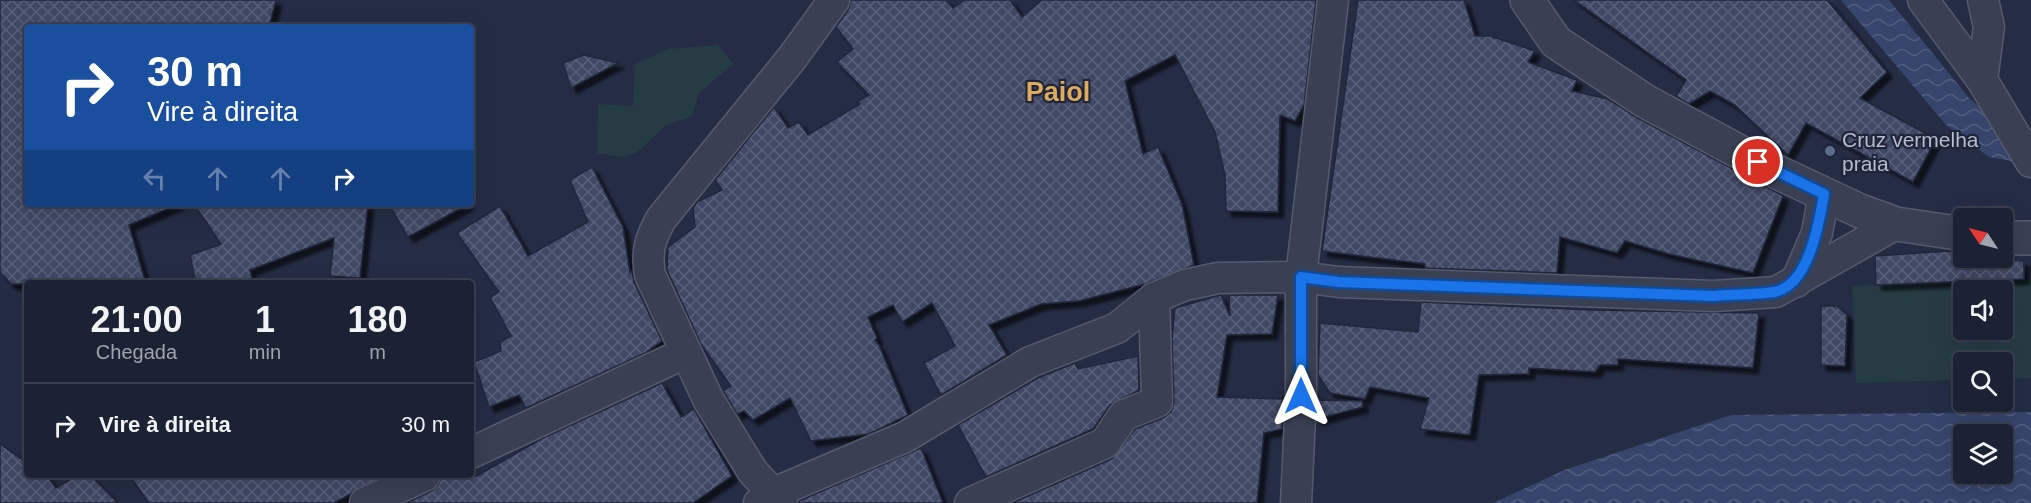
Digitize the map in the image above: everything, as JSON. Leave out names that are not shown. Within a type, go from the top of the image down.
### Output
[{"type":"street","points":[[834,0],[792,58],[662,219],[650,238],[646,254],[650,275],[685,353],[734,443],[772,500],[905,437],[1030,362],[1117,328],[1154,298],[1185,285],[1218,278],[1301,277],[1338,282],[1714,296],[1776,292],[1896,224]]},
{"type":"street","points":[[1296,503],[1301,396],[1301,277],[1333,0]]},
{"type":"street","points":[[1527,0],[1556,42],[1645,101],[1777,172],[1824,194],[1896,224],[1953,232]]},
{"type":"street","points":[[1923,0],[1982,80],[2031,162]]},
{"type":"street","points":[[1982,80],[1989,27],[1983,0]]},
{"type":"street","points":[[1796,282],[1817,233],[1824,194]]},
{"type":"street","points":[[2013,238],[2031,238]]},
{"type":"street","points":[[970,503],[1105,442],[1124,415],[1157,402],[1154,298]]},
{"type":"street","points":[[474,452],[685,353]]},
{"type":"street","points":[[365,503],[420,478]]},
{"type":"shaded area","points":[[718,45],[733,64],[699,93],[692,116],[665,126],[636,153],[621,157],[597,153],[598,104],[633,106],[635,64],[668,49]]},
{"type":"shaded area","points":[[2031,279],[2031,378],[2013,379],[2013,352],[1953,352],[1953,380],[1856,383],[1852,286],[1953,282],[1953,340],[2013,340],[2013,280],[2005,280]]},
{"type":"water","points":[[1841,0],[1889,0],[1970,99],[1999,123],[2022,163],[1989,157],[1946,125]]},
{"type":"water","points":[[2031,412],[2031,503],[1493,503],[1567,469],[1731,415]]},
{"type":"building","points":[[0,0],[276,0],[270,24],[24,24],[24,207],[172,207],[129,225],[145,280],[24,280],[24,284],[11,284],[0,272]]},
{"type":"building","points":[[851,0],[946,0],[953,8],[965,0],[1010,0],[1022,17],[1042,0],[1316,0],[1304,105],[1295,121],[1280,115],[1278,212],[1226,211],[1225,175],[1215,132],[1175,55],[1125,81],[1143,154],[1158,147],[1182,204],[1194,265],[1145,284],[1079,301],[1041,304],[989,325],[1007,355],[941,395],[924,363],[955,346],[932,303],[902,322],[893,305],[868,317],[877,338],[875,340],[908,415],[869,434],[811,441],[790,398],[753,420],[744,411],[737,414],[723,391],[731,386],[701,344],[667,270],[668,247],[695,227],[693,208],[697,202],[722,190],[715,180],[774,107],[788,128],[799,122],[808,135],[860,104],[858,101],[869,95],[837,62],[853,49],[836,27],[848,10]]},
{"type":"building","points":[[1358,0],[1464,0],[1475,36],[1490,36],[1535,51],[1528,62],[1577,80],[1572,91],[1608,99],[1636,117],[1783,196],[1753,273],[1669,254],[1625,241],[1617,253],[1560,237],[1557,273],[1425,268],[1425,264],[1322,251]]},
{"type":"building","points":[[1574,0],[1827,0],[1887,72],[1860,98],[1936,139],[1913,182],[1806,123],[1788,155],[1735,105],[1710,91],[1689,104],[1676,96],[1686,80]]},
{"type":"building","points":[[584,55],[618,63],[571,88],[563,63]]},
{"type":"building","points":[[592,167],[623,227],[630,273],[632,271],[634,282],[662,341],[645,353],[526,408],[519,395],[489,407],[474,362],[501,351],[500,342],[511,336],[490,297],[499,292],[457,233],[500,206],[528,256],[588,222],[570,180]]},
{"type":"building","points":[[196,207],[368,207],[360,278],[330,276],[334,238],[250,270],[252,280],[195,280],[190,255],[221,244]]},
{"type":"building","points":[[391,207],[463,207],[408,237]]},
{"type":"building","points":[[1953,251],[1953,268],[2013,268],[2013,260],[2024,261],[2024,279],[1953,280],[1953,282],[1876,285],[1875,256]]},
{"type":"building","points":[[1221,295],[1230,316],[1229,295],[1278,295],[1272,334],[1227,335],[1217,397],[1284,399],[1282,429],[1264,433],[1257,503],[1012,503],[1112,459],[1135,429],[1163,418],[1171,412],[1174,402],[1172,339],[1175,308]]},
{"type":"building","points":[[1421,302],[1591,310],[1759,313],[1753,368],[1618,359],[1618,365],[1600,365],[1595,372],[1529,368],[1529,374],[1479,375],[1470,435],[1420,429],[1429,398],[1370,387],[1365,399],[1330,393],[1318,375],[1320,323],[1418,332]]},
{"type":"building","points":[[1821,306],[1837,306],[1847,315],[1845,366],[1821,365]]},
{"type":"building","points":[[1138,356],[1139,390],[1110,405],[1093,429],[986,477],[958,425],[1038,378],[1075,363],[1078,369]]},
{"type":"building","points":[[662,383],[681,417],[694,409],[732,476],[693,503],[406,503],[432,491],[438,485],[440,478],[474,478],[541,439]]},
{"type":"building","points":[[1318,400],[1362,401],[1363,407],[1317,419]]},
{"type":"building","points":[[0,444],[24,461],[24,478],[48,478],[56,488],[73,478],[93,478],[118,503],[0,503]]},
{"type":"building","points":[[921,448],[943,503],[799,503],[799,501]]},
{"type":"building","points":[[131,478],[380,478],[334,503],[149,503]]},
{"type":"place","name":"Cruz vermelha praia","points":[[1830,151]]},
{"type":"district","name":"Paiol","points":[[1058,92]]},
{"type":"route","points":[[1301,396],[1301,277],[1338,282],[1714,296],[1776,292],[1796,282],[1817,233],[1824,194],[1758,162]]}]
